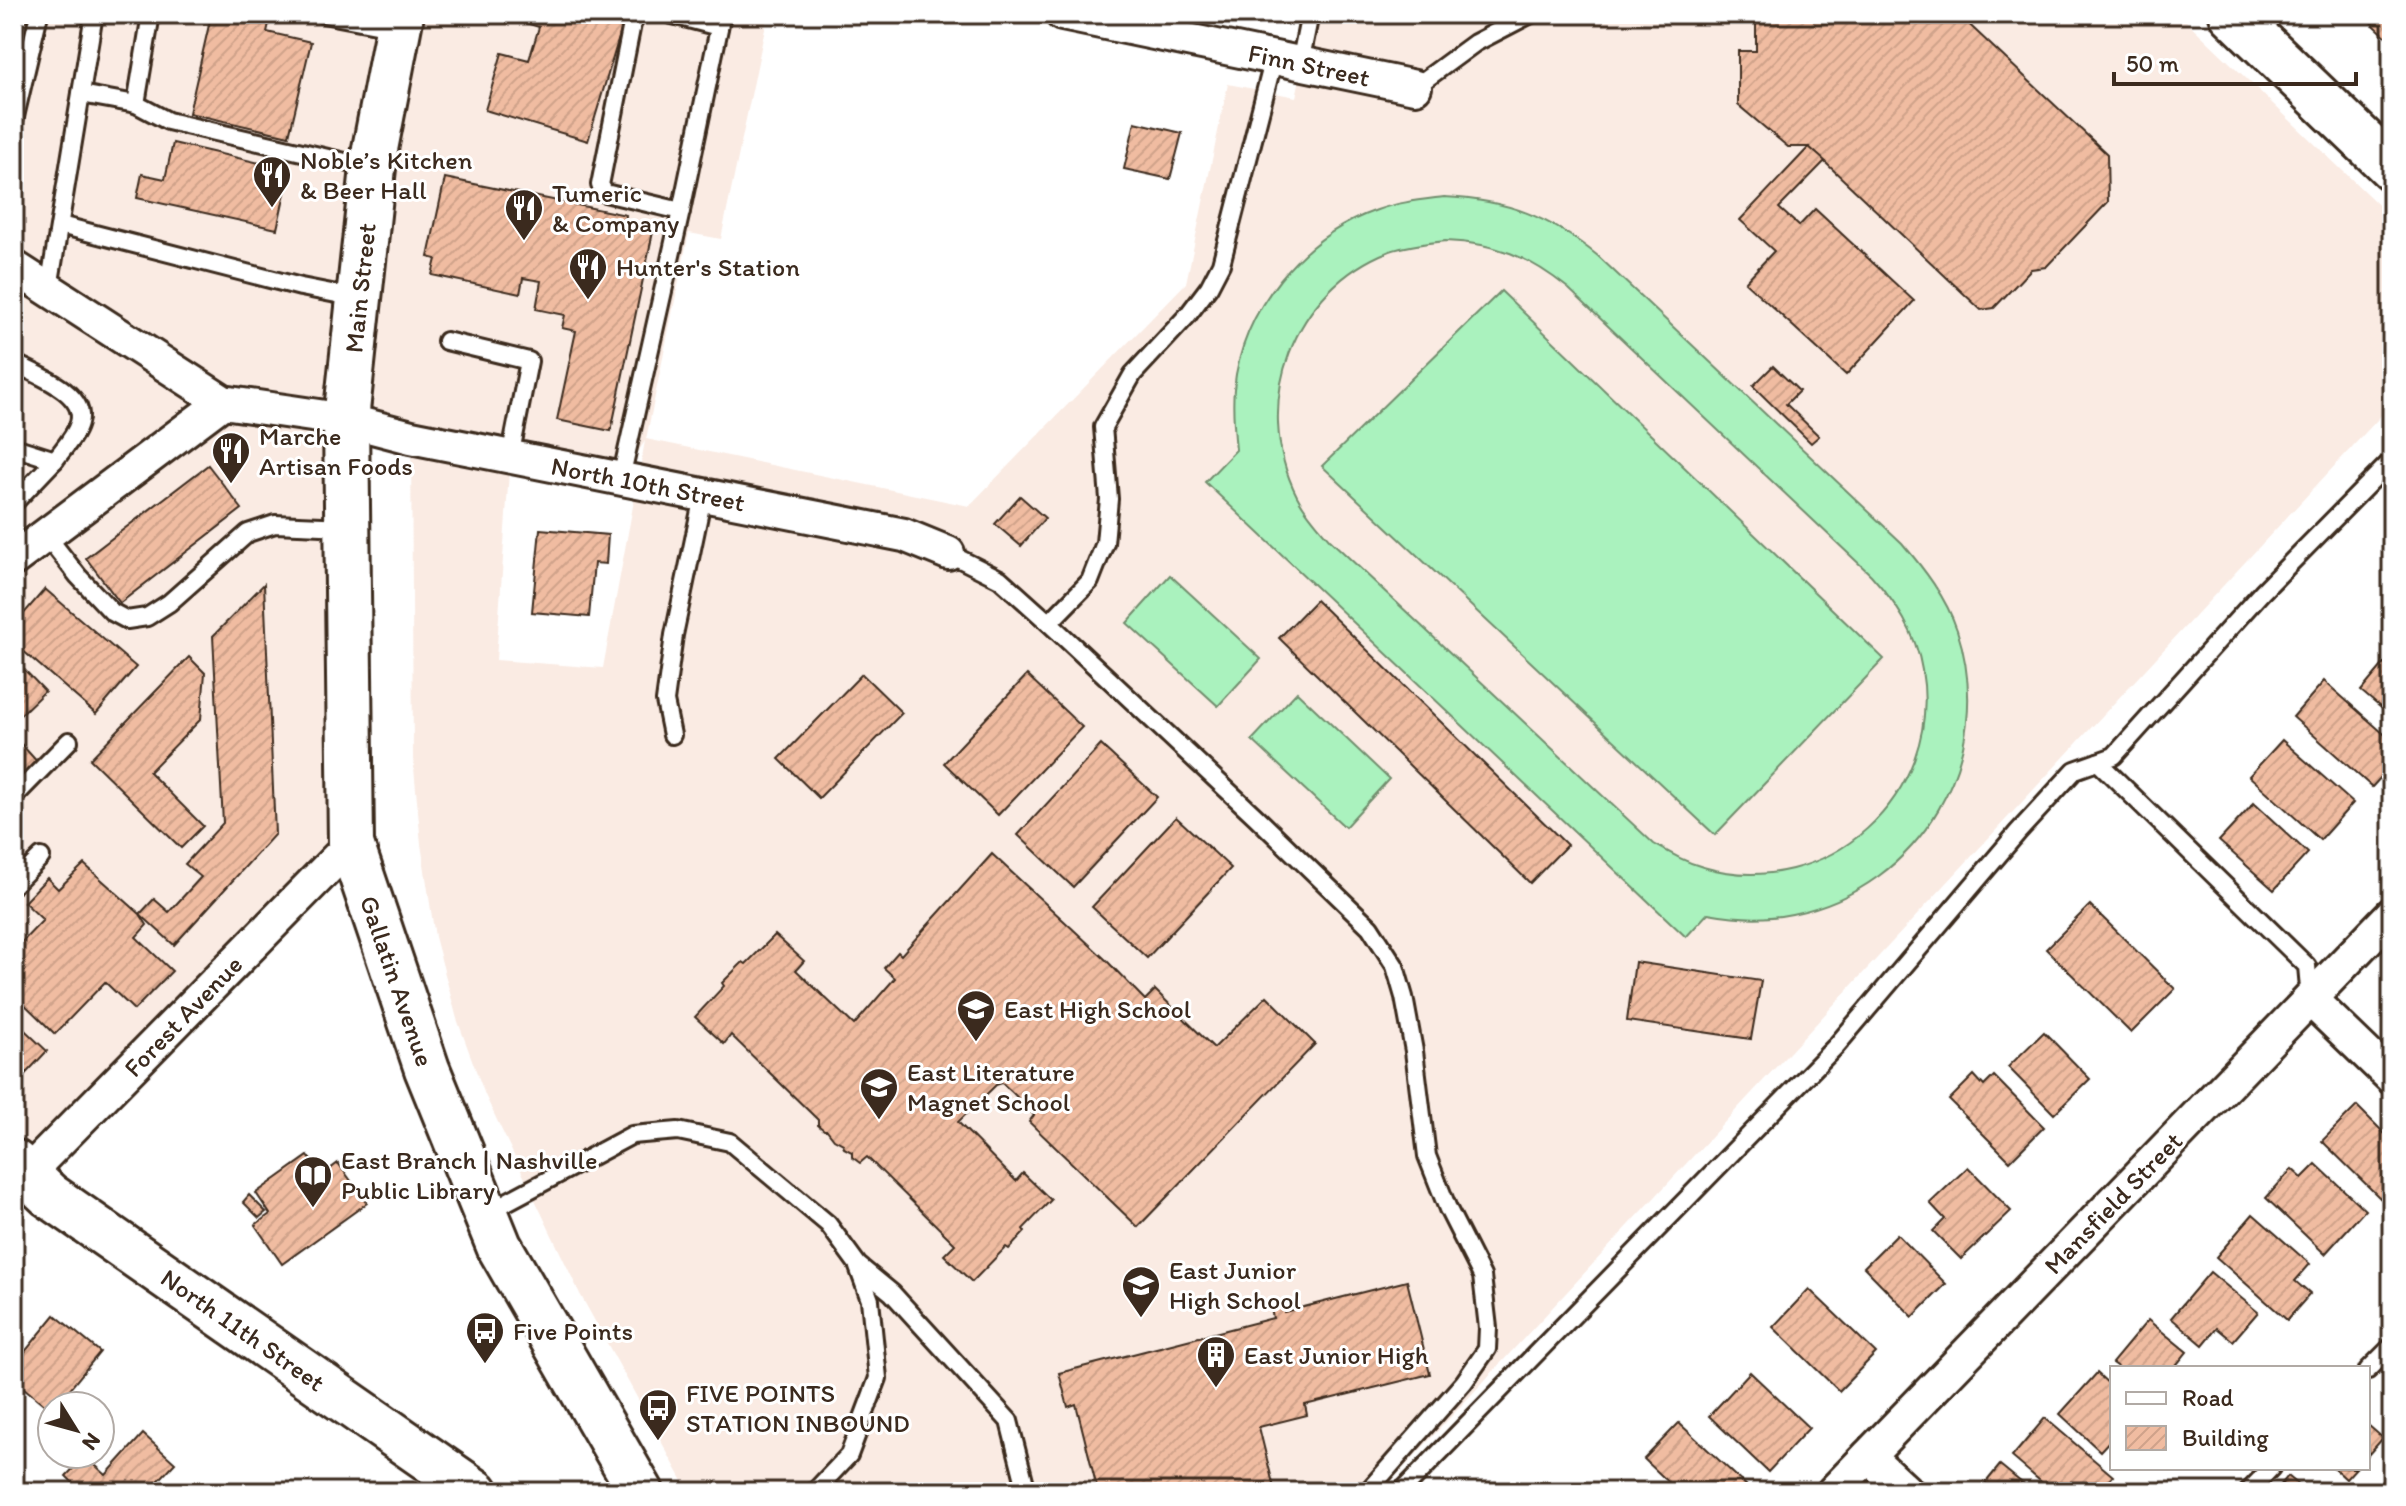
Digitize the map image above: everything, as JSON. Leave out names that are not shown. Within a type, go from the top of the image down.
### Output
[{"type":"main road","points":[[2232,14],[2392,168]]},
{"type":"main road","name":"Main Street","points":[[346,420],[373,168],[400,21]]},
{"type":"main road","name":"Gallatin Avenue","points":[[346,420],[351,844],[427,1069],[499,1246],[641,1492]]},
{"type":"main road","name":"North 11th Street","points":[[18,1174],[476,1492]]},
{"type":"street","name":"Finn Street","points":[[1062,14],[1415,87]]},
{"type":"street","points":[[14,267],[223,402],[14,559]]},
{"type":"street","name":"North 10th Street","points":[[223,402],[346,420],[411,437],[904,535],[948,553]]},
{"type":"street","name":"Forest Avenue","points":[[18,1174],[351,844]]},
{"type":"street","name":"Mansfield Street","points":[[1833,1492],[2392,914]]},
{"type":"street","points":[[2310,999],[2392,1078]]},
{"type":"street","points":[[1868,1456],[1907,1492]]},
{"type":"lane","points":[[14,121],[39,14]]},
{"type":"lane","points":[[49,288],[94,14]]},
{"type":"lane","points":[[136,104],[151,14]]},
{"type":"lane","points":[[638,14],[632,24],[600,185],[605,193],[681,211]]},
{"type":"lane","points":[[621,478],[720,20],[669,14]]},
{"type":"lane","points":[[1049,623],[1090,581],[1105,543],[1109,499],[1103,427],[1133,374],[1187,316],[1209,287],[1221,264],[1287,60],[1310,14]]},
{"type":"lane","points":[[1415,87],[1475,43],[1531,14]]},
{"type":"lane","points":[[334,15],[400,21]]},
{"type":"lane","points":[[81,94],[136,104],[168,121],[373,168]]},
{"type":"lane","points":[[60,225],[301,287],[359,298]]},
{"type":"lane","points":[[446,341],[529,361],[510,457]]},
{"type":"lane","points":[[14,363],[65,391],[75,399],[80,410],[80,422],[74,434],[55,460],[14,503]]},
{"type":"lane","points":[[14,447],[55,460]]},
{"type":"lane","points":[[1401,1492],[1836,1046],[2018,832],[2075,770],[2114,756],[2262,592],[2392,460]]},
{"type":"lane","points":[[672,735],[665,701],[674,635],[703,496]]},
{"type":"lane","points":[[46,535],[112,612],[127,620],[147,617],[169,603],[248,533],[275,524],[347,527]]},
{"type":"lane","points":[[948,553],[1000,579],[1049,623],[1370,927],[1395,966],[1414,1051],[1427,1156],[1448,1209],[1482,1276],[1488,1328],[1487,1349],[1464,1382],[1367,1492]]},
{"type":"lane","points":[[14,797],[69,741]]},
{"type":"lane","points":[[2098,762],[2307,966],[2310,999]]},
{"type":"lane","points":[[14,884],[41,857]]},
{"type":"lane","points":[[486,1213],[632,1135],[678,1131],[730,1142],[828,1224],[858,1265],[892,1293],[1009,1421],[1027,1492]]},
{"type":"lane","points":[[814,1492],[849,1455],[878,1378],[870,1300],[858,1265]]},
{"type":"lane","points":[[2370,1368],[2392,1346]]},
{"type":"lane","points":[[2248,1492],[2269,1470]]},
{"type":"shaded area","points":[[14,14],[768,14],[721,239],[689,233],[646,439],[969,506],[1186,283],[1228,84],[1296,97],[1314,14],[2179,14],[2392,218],[2392,404],[1381,1492],[689,1492],[580,1294],[485,1095],[457,1019],[435,937],[421,844],[413,757],[411,437],[347,420],[351,844],[123,1076],[14,1162]],"holes":[[[645,441],[603,668],[496,660],[510,457],[621,478]]]},
{"type":"green space","points":[[1444,197],[1488,202],[1526,213],[1562,230],[1598,256],[1902,543],[1934,584],[1957,630],[1967,677],[1967,723],[1957,768],[1939,809],[1912,846],[1878,876],[1838,899],[1792,914],[1750,918],[1708,913],[1686,937],[1205,482],[1236,450],[1233,397],[1239,359],[1249,331],[1280,279],[1324,238],[1350,222],[1385,207]],"holes":[[[1445,241],[1511,253],[1539,267],[1568,288],[1871,575],[1904,619],[1922,670],[1924,716],[1914,759],[1895,797],[1867,829],[1832,853],[1792,869],[1749,874],[1696,865],[1654,844],[1330,540],[1300,502],[1284,461],[1278,424],[1280,388],[1290,353],[1306,321],[1328,292],[1356,268],[1390,251]]]},
{"type":"green space","points":[[1501,291],[1884,659],[1715,835],[1322,466]]},
{"type":"green space","points":[[1170,575],[1261,659],[1218,706],[1127,623]]},
{"type":"green space","points":[[1297,692],[1389,779],[1345,827],[1252,740]]},
{"type":"building","points":[[234,14],[271,15],[267,32],[311,42],[289,136],[189,113],[211,16],[232,21]]},
{"type":"building","points":[[497,14],[626,14],[588,141],[485,110],[502,53],[529,60],[539,27]]},
{"type":"building","points":[[1756,14],[1958,14],[2107,154],[2108,202],[2046,267],[2031,269],[1994,308],[1981,310],[1809,147],[1788,147],[1738,105],[1738,51],[1756,51]]},
{"type":"building","points":[[2362,14],[2392,14],[2392,42]]},
{"type":"building","points":[[1135,122],[1182,133],[1170,179],[1124,169]]},
{"type":"building","points":[[173,143],[290,170],[277,229],[137,198],[142,174],[165,179]]},
{"type":"building","points":[[1809,147],[1825,161],[1779,208],[1799,226],[1815,209],[1914,301],[1846,375],[1745,282],[1774,251],[1740,220]]},
{"type":"building","name":"Hunter's Station","points":[[445,178],[626,215],[625,221],[654,227],[611,431],[557,420],[576,331],[562,328],[565,315],[536,309],[541,281],[523,278],[520,294],[432,275],[436,259],[428,257]]},
{"type":"building","points":[[1773,366],[1799,391],[1786,404],[1819,436],[1811,443],[1753,386]]},
{"type":"building","points":[[208,465],[242,509],[120,603],[86,558]]},
{"type":"building","points":[[1020,496],[1045,518],[1021,546],[995,524]]},
{"type":"building","points":[[540,529],[608,535],[606,564],[594,563],[589,617],[532,612]]},
{"type":"building","points":[[264,584],[275,834],[174,945],[140,914],[154,899],[169,912],[201,877],[185,864],[223,823],[213,636]]},
{"type":"building","points":[[45,589],[136,667],[96,714],[14,643],[14,625]]},
{"type":"building","points":[[1316,600],[1567,845],[1530,883],[1279,638]]},
{"type":"building","points":[[2392,654],[2392,717],[2361,691]]},
{"type":"building","points":[[189,657],[205,673],[201,719],[149,772],[203,826],[181,848],[90,759]]},
{"type":"building","points":[[14,659],[45,691],[18,717],[14,713]]},
{"type":"building","points":[[862,674],[902,713],[819,798],[779,759]]},
{"type":"building","points":[[1027,675],[1082,727],[998,815],[944,763]]},
{"type":"building","points":[[2324,681],[2392,741],[2392,765],[2372,787],[2293,717]]},
{"type":"building","points":[[14,736],[40,765],[14,790]]},
{"type":"building","points":[[2282,740],[2353,803],[2320,840],[2249,776]]},
{"type":"building","points":[[1101,745],[1157,797],[1073,887],[1018,835]]},
{"type":"building","points":[[2254,803],[2308,853],[2274,890],[2219,841]]},
{"type":"building","points":[[1176,817],[1231,868],[1147,958],[1092,907]]},
{"type":"building","name":"East High School","points":[[992,854],[1145,1000],[1155,990],[1214,1048],[1267,996],[1315,1044],[1138,1227],[1029,1122],[1034,1115],[1013,1093],[1002,1083],[996,1085],[958,1122],[1016,1181],[1023,1173],[1051,1200],[1009,1249],[1006,1247],[972,1282],[944,1255],[955,1244],[867,1157],[860,1163],[852,1157],[852,1152],[818,1125],[818,1120],[731,1035],[724,1044],[695,1017],[724,986],[722,983],[775,935],[804,961],[796,970],[854,1025],[895,978],[884,968],[898,952],[901,955]]},
{"type":"building","points":[[84,864],[140,914],[147,925],[136,937],[172,971],[134,1010],[105,982],[55,1034],[14,994],[14,940],[19,945],[43,920],[24,902],[47,878],[58,889]]},
{"type":"building","points":[[2090,905],[2175,989],[2131,1033],[2046,949]]},
{"type":"building","points":[[1635,962],[1761,981],[1751,1039],[1627,1021]]},
{"type":"building","points":[[14,1020],[47,1051],[15,1085],[14,1083]]},
{"type":"building","points":[[2044,1032],[2090,1079],[2054,1114],[2008,1067]]},
{"type":"building","points":[[1974,1075],[1984,1086],[1994,1076],[2044,1127],[2010,1161],[1949,1100]]},
{"type":"building","points":[[2357,1106],[2392,1141],[2392,1187],[2381,1199],[2322,1141]]},
{"type":"building","name":"East Branch | Nashville Public Library","points":[[308,1156],[322,1175],[338,1163],[367,1203],[282,1264],[255,1225],[270,1214],[256,1193]]},
{"type":"building","points":[[2316,1164],[2365,1210],[2325,1254],[2266,1198],[2292,1169],[2302,1178]]},
{"type":"building","points":[[1968,1167],[2011,1211],[1961,1259],[1933,1231],[1945,1219],[1930,1203]]},
{"type":"building","points":[[249,1195],[266,1212],[259,1218],[243,1202]]},
{"type":"building","points":[[2253,1214],[2310,1264],[2295,1281],[2310,1294],[2287,1320],[2216,1257]]},
{"type":"building","points":[[1897,1234],[1946,1284],[1913,1317],[1864,1267]]},
{"type":"building","points":[[2210,1272],[2258,1312],[2233,1341],[2217,1328],[2203,1345],[2171,1318]]},
{"type":"building","name":"East Junior High","points":[[1407,1281],[1430,1374],[1305,1405],[1307,1415],[1259,1427],[1275,1492],[1098,1492],[1076,1404],[1068,1407],[1059,1373],[1273,1318],[1271,1309],[1282,1305],[1284,1312]]},
{"type":"building","points":[[1809,1289],[1876,1353],[1839,1391],[1773,1327]]},
{"type":"building","points":[[55,1315],[100,1352],[69,1390],[36,1390],[36,1398],[14,1380],[14,1365]]},
{"type":"building","points":[[2148,1320],[2187,1352],[2176,1366],[2116,1366],[2112,1363]]},
{"type":"building","points":[[1750,1372],[1809,1428],[1768,1472],[1709,1416]]},
{"type":"building","points":[[2097,1373],[2110,1385],[2110,1440],[2100,1451],[2060,1414]]},
{"type":"building","points":[[2045,1418],[2113,1476],[2099,1492],[2053,1492],[2012,1457]]},
{"type":"building","points":[[1679,1423],[1748,1487],[1743,1492],[1679,1492],[1644,1459]]},
{"type":"building","points":[[2370,1427],[2383,1438],[2370,1453]]},
{"type":"building","points":[[143,1434],[175,1463],[148,1492],[82,1492],[66,1476],[72,1470],[100,1470],[106,1475],[111,1470],[116,1470],[116,1464]]},
{"type":"building","points":[[2000,1465],[2033,1492],[1978,1492]]},
{"type":"building","points":[[2336,1470],[2354,1470],[2346,1479]]},
{"type":"building","points":[[2288,1476],[2307,1492],[2275,1492]]},
{"type":"place","name":"Noble’s Kitchen & Beer Hall","points":[[272,209]]},
{"type":"place","name":"Tumeric & Company","points":[[524,242]]},
{"type":"place","name":"Hunter's Station","points":[[588,301]]},
{"type":"place","name":"Marche Artisan Foods","points":[[231,485]]},
{"type":"place","name":"East High School","points":[[976,1043]]},
{"type":"place","name":"East Literature Magnet School","points":[[879,1121]]},
{"type":"place","name":"East Branch | Nashville Public Library","points":[[313,1209]]},
{"type":"place","name":"East Junior High School","points":[[1141,1319]]},
{"type":"place","name":"Five Points","points":[[485,1365]]},
{"type":"place","name":"East Junior High","points":[[1216,1389]]},
{"type":"place","name":"FIVE POINTS STATION INBOUND","points":[[658,1442]]}]
